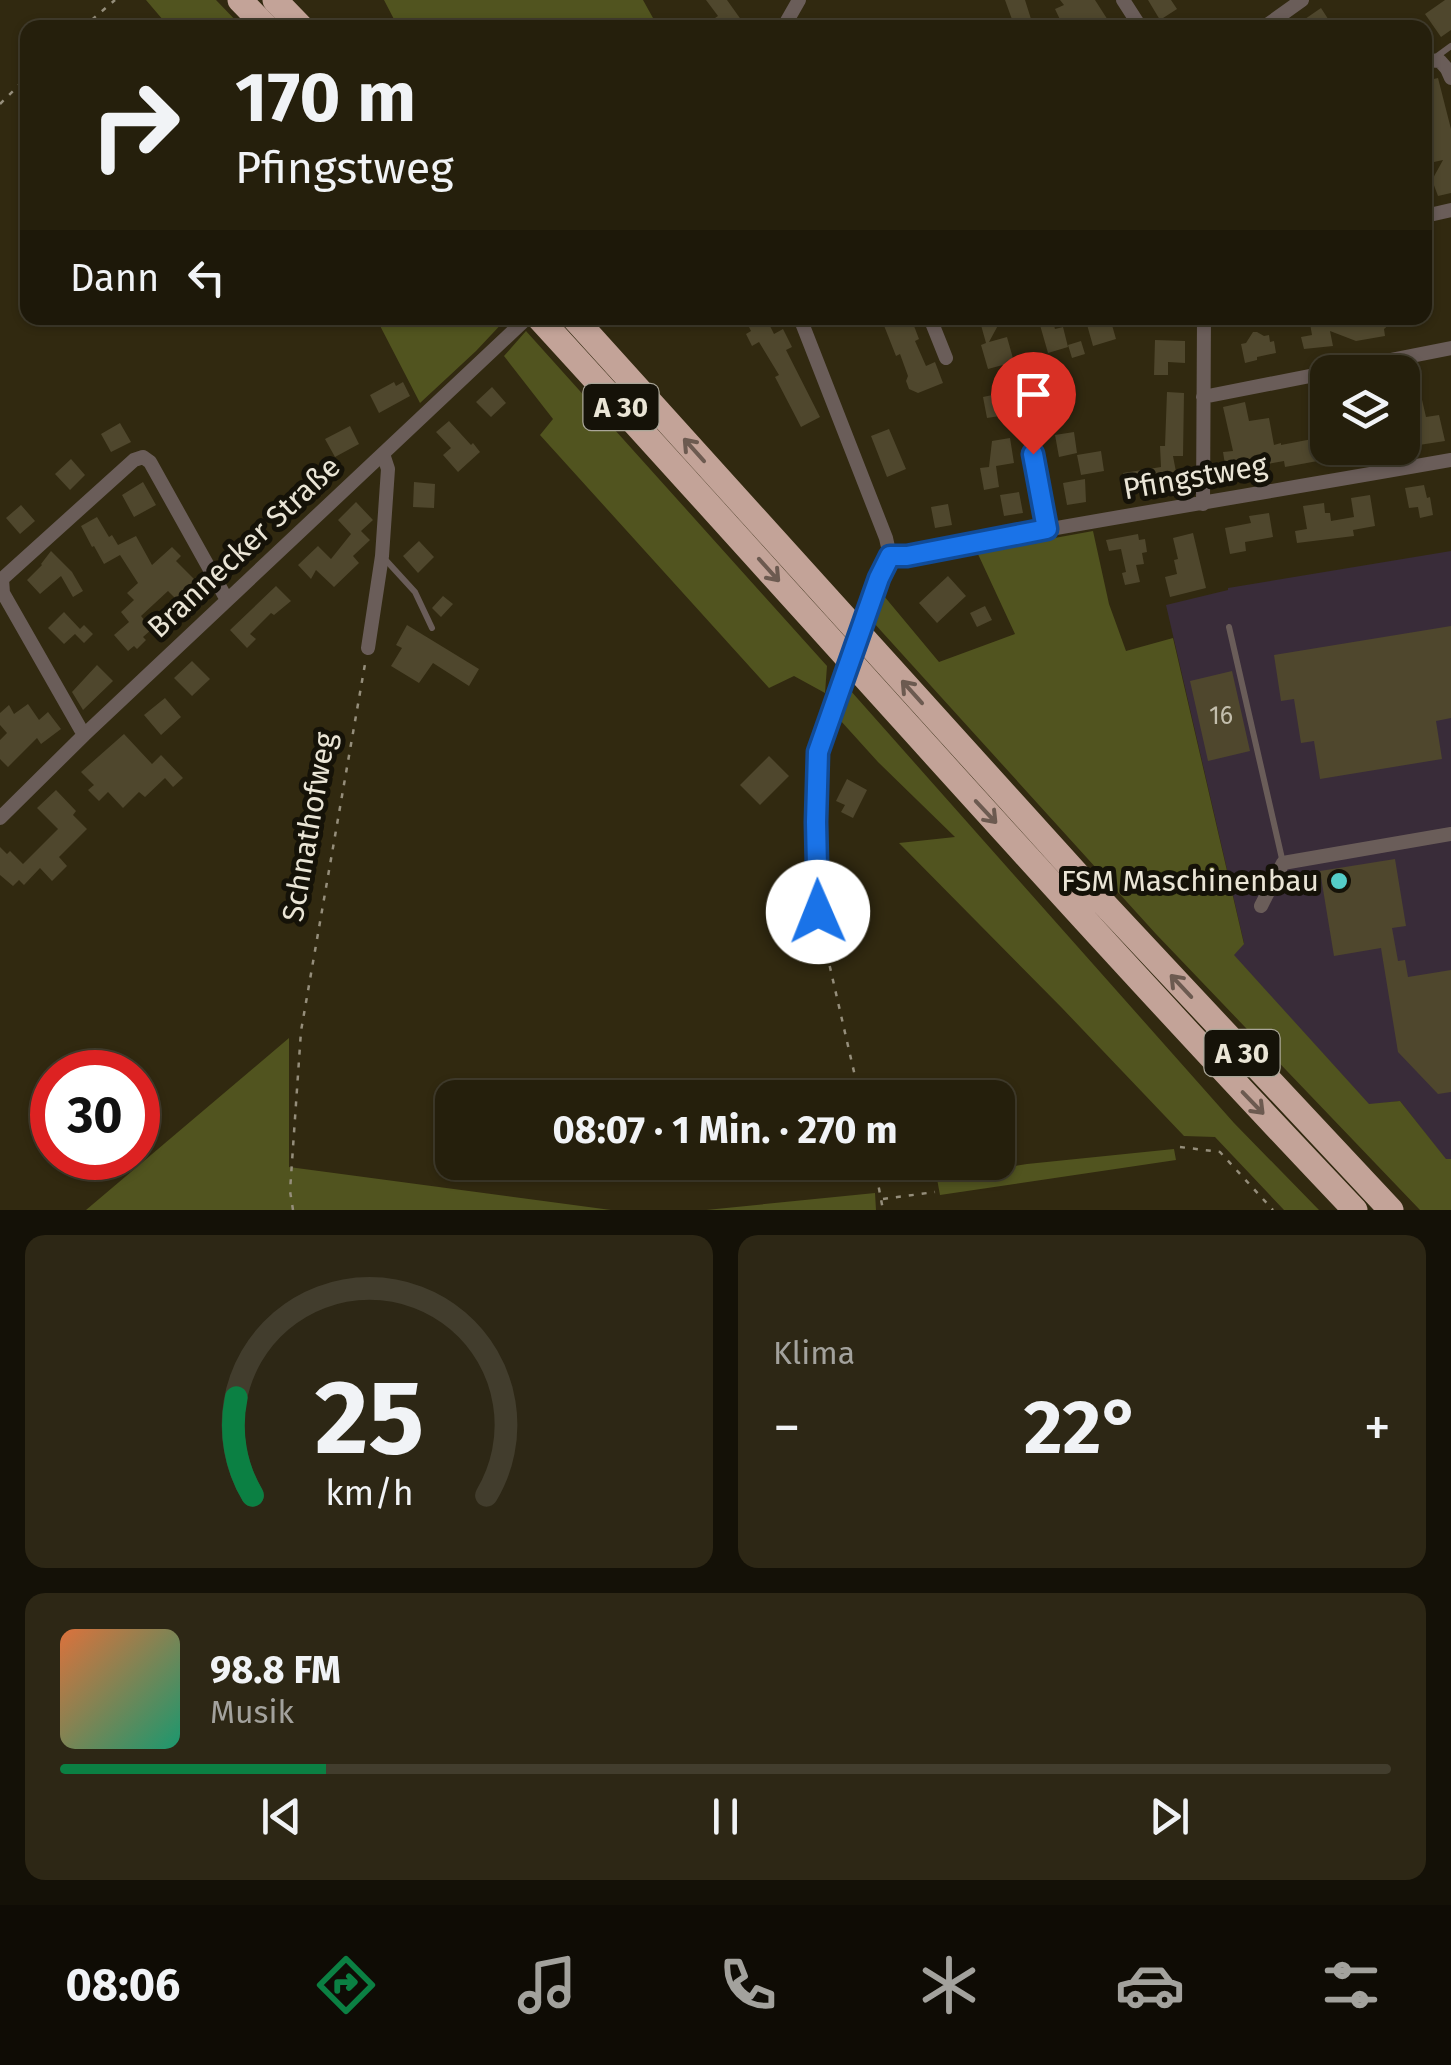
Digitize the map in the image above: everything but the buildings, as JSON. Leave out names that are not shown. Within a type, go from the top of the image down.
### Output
[{"type":"highway","points":[[240,0],[259,20]]},
{"type":"highway","points":[[275,0],[294,20]]},
{"type":"highway","name":"A 30","points":[[545,325],[969,794],[1356,1210]]},
{"type":"highway","name":"A 30","points":[[580,325],[1095,894],[1391,1210]]},
{"type":"street","points":[[1273,20],[1302,0]]},
{"type":"street","points":[[1432,60],[1440,61],[1451,78]]},
{"type":"street","name":"Brannecker Straße","points":[[0,818],[519,325]]},
{"type":"street","points":[[803,325],[890,556],[818,752],[818,912]]},
{"type":"street","points":[[933,325],[946,358]]},
{"type":"street","points":[[1203,504],[1204,325]]},
{"type":"street","points":[[1202,397],[1451,348]]},
{"type":"street","points":[[1020,378],[1047,529]]},
{"type":"street","points":[[368,648],[382,556],[388,469],[383,454]]},
{"type":"street","points":[[84,735],[3,593],[2,579],[143,456],[150,462],[227,600]]},
{"type":"street","name":"Pfingstweg","points":[[890,556],[1451,460]]},
{"type":"street","points":[[1261,906],[1283,863],[1451,834]]},
{"type":"lane","points":[[382,556],[414,592],[432,628]]},
{"type":"lane","points":[[1229,627],[1283,863]]},
{"type":"path","points":[[91,20],[115,0]]},
{"type":"path","points":[[0,104],[20,84]]},
{"type":"path","name":"Schnathofweg","points":[[292,1210],[301,1031],[368,648]]},
{"type":"path","points":[[818,912],[856,1080]]},
{"type":"path","points":[[1180,1146],[1220,1152],[1274,1210]]},
{"type":"path","points":[[878,1180],[883,1210]]},
{"type":"path","points":[[882,1199],[935,1192]]},
{"type":"shaded area","points":[[1451,551],[1451,1159],[1446,1160],[1400,1101],[1369,1105],[1233,955],[1244,943],[1166,605],[1228,588]]},
{"type":"green space","points":[[146,0],[216,0],[235,20],[163,20]]},
{"type":"green space","points":[[384,0],[643,0],[654,20],[394,20]]},
{"type":"green space","points":[[380,325],[500,325],[476,351],[420,403]]},
{"type":"green space","points":[[526,331],[827,666],[825,693],[794,676],[769,688],[540,435],[553,419],[504,356]]},
{"type":"green space","points":[[1093,531],[1109,604],[1126,651],[1173,638],[1244,944],[1234,955],[1369,1104],[1400,1101],[1446,1159],[1451,1159],[1451,1210],[1420,1210],[1156,934],[873,622],[884,596],[939,662],[1015,634],[977,552]]},
{"type":"green space","points":[[850,690],[1234,1123],[1319,1210],[1284,1210],[1215,1137],[1184,1136],[899,843],[955,837],[840,720]]},
{"type":"green space","points":[[289,1038],[289,1167],[611,1210],[86,1210],[121,1180],[160,1180],[160,1147]]},
{"type":"green space","points":[[1174,1149],[1176,1160],[940,1195],[937,1180],[1015,1180],[1015,1166]]},
{"type":"green space","points":[[875,1193],[876,1210],[706,1210]]},
{"type":"place","name":"FSM Maschinenbau","points":[[1339,881]]},
{"type":"route","points":[[818,912],[818,752],[879,578],[890,556],[1047,529],[1033,454]]}]
